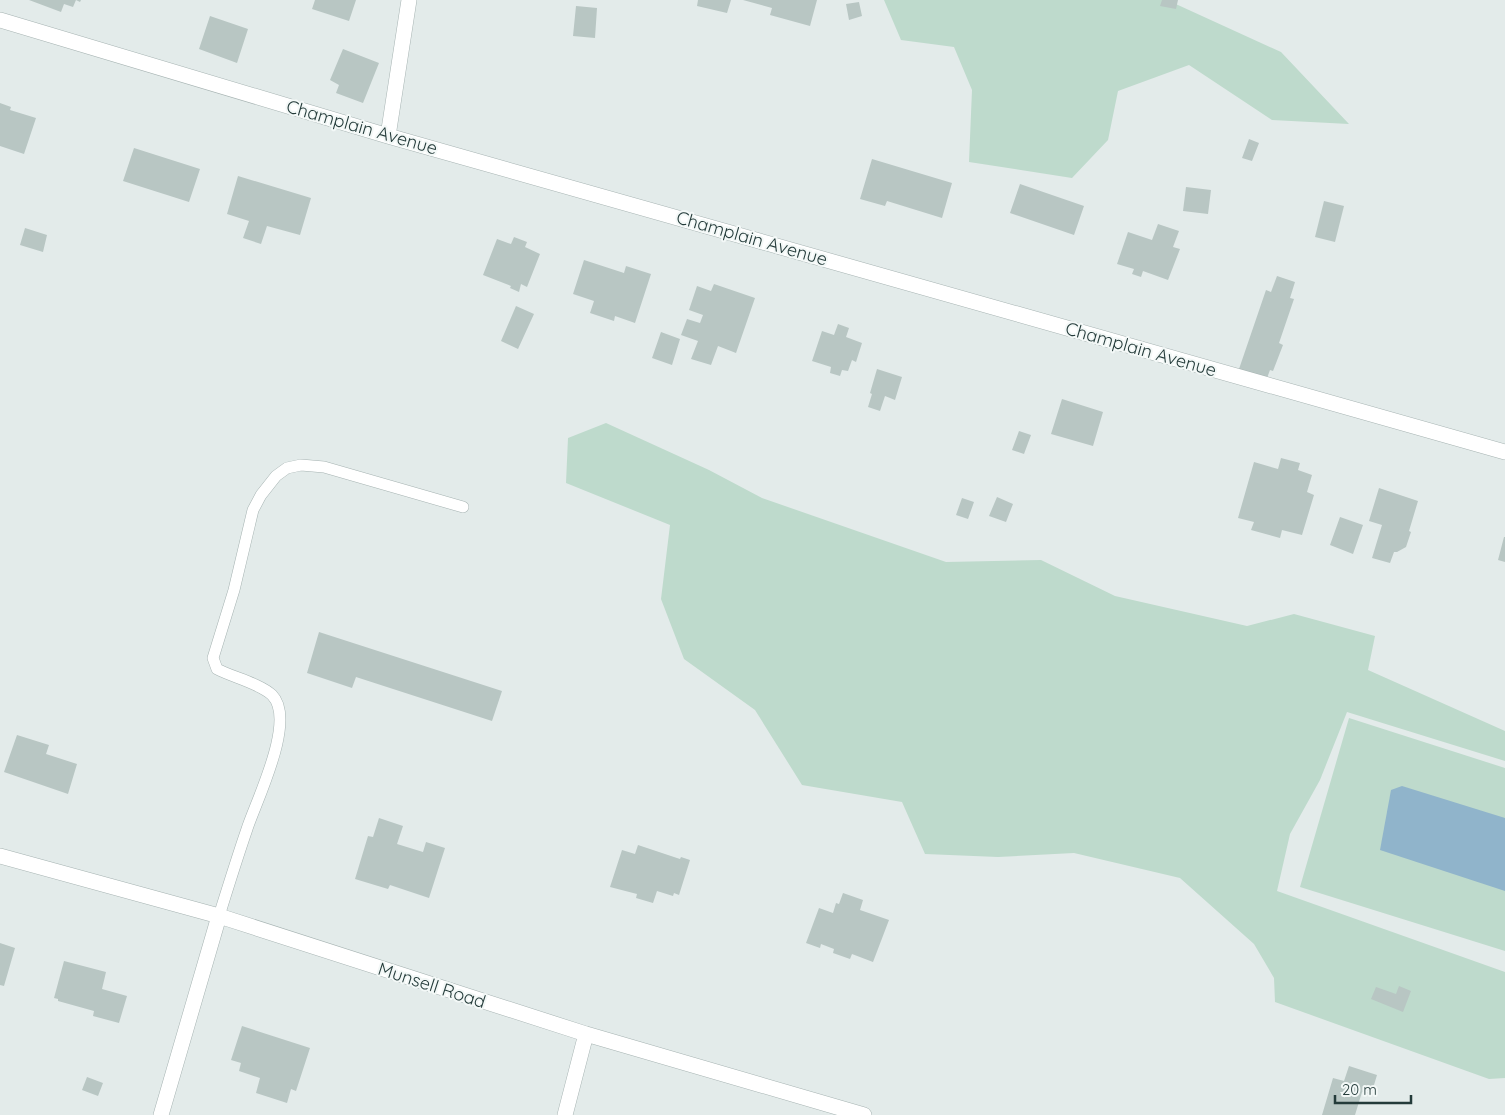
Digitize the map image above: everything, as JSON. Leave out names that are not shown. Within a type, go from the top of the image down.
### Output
[{"type":"street","points":[[388,136],[409,0]]},
{"type":"street","name":"Champlain Avenue","points":[[0,20],[388,136],[1505,452]]},
{"type":"street","name":"Munsell Road","points":[[0,856],[219,916],[586,1034],[864,1115]]},
{"type":"street","points":[[161,1115],[219,916]]},
{"type":"street","points":[[565,1115],[586,1034]]},
{"type":"lane","points":[[219,916],[247,828],[268,775],[279,737],[280,719],[278,704],[273,695],[259,686],[217,670],[213,658],[234,590],[253,510],[260,495],[276,476],[287,468],[301,466],[324,467],[463,507]]},
{"type":"green space","points":[[884,0],[1167,0],[1281,52],[1349,124],[1272,120],[1189,65],[1118,91],[1108,140],[1072,178],[969,162],[972,90],[954,47],[901,40]]},
{"type":"green space","points":[[606,423],[709,470],[762,498],[946,562],[1041,560],[1115,596],[1247,626],[1294,614],[1375,636],[1368,670],[1505,731],[1505,761],[1347,712],[1320,780],[1290,834],[1277,891],[1505,972],[1505,1078],[1489,1079],[1275,1002],[1274,978],[1254,944],[1180,878],[1074,853],[998,857],[925,854],[902,802],[802,785],[755,710],[684,659],[661,599],[670,525],[566,483],[568,438]]},
{"type":"green space","points":[[1349,718],[1505,768],[1505,951],[1300,887]]},
{"type":"water","points":[[1402,786],[1505,818],[1505,891],[1380,850],[1391,790]]},
{"type":"building","points":[[29,0],[76,0],[73,7],[64,4],[61,12]]},
{"type":"building","points":[[315,0],[356,0],[349,21],[312,9]]},
{"type":"building","points":[[698,0],[731,0],[727,13],[697,6]]},
{"type":"building","points":[[743,0],[817,0],[810,26],[770,15],[772,8]]},
{"type":"building","points":[[1162,0],[1178,0],[1176,9],[1160,6]]},
{"type":"building","points":[[859,2],[862,16],[849,20],[846,4]]},
{"type":"building","points":[[576,6],[597,8],[595,38],[573,36]]},
{"type":"building","points":[[210,16],[248,29],[237,63],[199,49]]},
{"type":"building","points":[[343,49],[379,63],[363,103],[336,93],[339,85],[330,80]]},
{"type":"building","points":[[0,103],[11,107],[10,110],[36,118],[24,154],[0,146]]},
{"type":"building","points":[[1249,139],[1259,143],[1252,161],[1242,158]]},
{"type":"building","points":[[134,148],[200,169],[189,202],[123,181]]},
{"type":"building","points":[[872,159],[952,183],[942,218],[887,201],[885,206],[860,199]]},
{"type":"building","points":[[238,176],[311,198],[300,235],[267,226],[261,244],[243,238],[249,221],[227,214]]},
{"type":"building","points":[[1020,184],[1084,206],[1074,235],[1010,213]]},
{"type":"building","points":[[1186,187],[1211,190],[1208,214],[1183,211]]},
{"type":"building","points":[[1324,201],[1344,206],[1335,242],[1315,237]]},
{"type":"building","points":[[1158,224],[1179,231],[1173,247],[1180,249],[1168,280],[1143,271],[1141,277],[1132,274],[1134,269],[1117,264],[1128,232],[1152,240]]},
{"type":"building","points":[[25,228],[47,235],[43,252],[20,245]]},
{"type":"building","points":[[514,237],[527,242],[525,247],[540,254],[527,287],[521,284],[519,292],[510,288],[511,286],[483,275],[497,239],[511,244]]},
{"type":"building","points":[[584,260],[624,273],[626,266],[651,274],[635,323],[615,316],[614,321],[590,313],[594,301],[573,294]]},
{"type":"building","points":[[1277,276],[1295,282],[1290,298],[1294,299],[1279,343],[1283,345],[1273,371],[1270,370],[1267,378],[1239,369],[1266,290],[1271,292]]},
{"type":"building","points":[[714,284],[755,298],[736,353],[718,346],[711,365],[691,359],[698,341],[681,335],[687,319],[700,323],[703,315],[689,310],[697,286],[711,291]]},
{"type":"building","points":[[516,306],[534,314],[518,349],[501,341]]},
{"type":"building","points":[[838,324],[849,328],[846,337],[862,343],[856,362],[852,360],[848,371],[842,370],[840,376],[830,373],[831,367],[812,361],[822,331],[834,335]]},
{"type":"building","points":[[661,332],[680,339],[672,365],[652,358]]},
{"type":"building","points":[[877,369],[902,377],[895,400],[885,396],[880,411],[868,407]]},
{"type":"building","points":[[1062,399],[1103,412],[1093,446],[1051,434]]},
{"type":"building","points":[[1019,431],[1031,435],[1024,454],[1012,450]]},
{"type":"building","points":[[1281,458],[1300,463],[1298,470],[1312,475],[1307,492],[1314,495],[1302,535],[1282,530],[1280,538],[1251,530],[1254,522],[1238,518],[1254,462],[1278,469]]},
{"type":"building","points":[[1379,488],[1418,501],[1406,547],[1394,552],[1390,563],[1372,558],[1382,525],[1369,521]]},
{"type":"building","points":[[997,497],[1013,504],[1006,522],[989,516]]},
{"type":"building","points":[[962,498],[974,502],[968,519],[956,515]]},
{"type":"building","points":[[1340,517],[1363,525],[1353,554],[1330,545]]},
{"type":"building","points":[[1505,537],[1505,562],[1498,560]]},
{"type":"building","points":[[319,632],[502,691],[492,721],[356,677],[352,688],[307,673]]},
{"type":"building","points":[[17,735],[49,745],[46,754],[77,764],[68,794],[4,772]]},
{"type":"building","points":[[379,818],[403,826],[397,844],[423,852],[426,842],[445,848],[429,898],[390,885],[388,889],[355,879],[368,836],[373,837]]},
{"type":"building","points":[[638,845],[680,859],[681,857],[690,860],[679,895],[674,893],[673,896],[657,891],[653,903],[636,898],[637,894],[610,887],[622,850],[635,854]]},
{"type":"building","points":[[843,893],[863,900],[860,910],[889,920],[873,962],[852,954],[850,959],[833,953],[834,949],[821,944],[820,948],[806,943],[819,908],[833,913],[836,903],[839,904]]},
{"type":"building","points":[[0,943],[15,948],[4,986],[0,985]]},
{"type":"building","points":[[64,961],[106,972],[102,989],[127,996],[119,1023],[93,1016],[94,1011],[58,1001],[58,999],[54,998]]},
{"type":"building","points":[[1399,986],[1411,991],[1403,1012],[1371,999],[1376,987],[1396,994]]},
{"type":"building","points":[[242,1026],[310,1048],[296,1091],[291,1089],[287,1103],[256,1093],[260,1078],[239,1071],[241,1063],[231,1060]]},
{"type":"building","points":[[1349,1066],[1377,1075],[1371,1095],[1362,1092],[1355,1115],[1322,1115],[1333,1078],[1344,1081]]},
{"type":"building","points":[[87,1077],[103,1083],[98,1096],[82,1090]]}]
